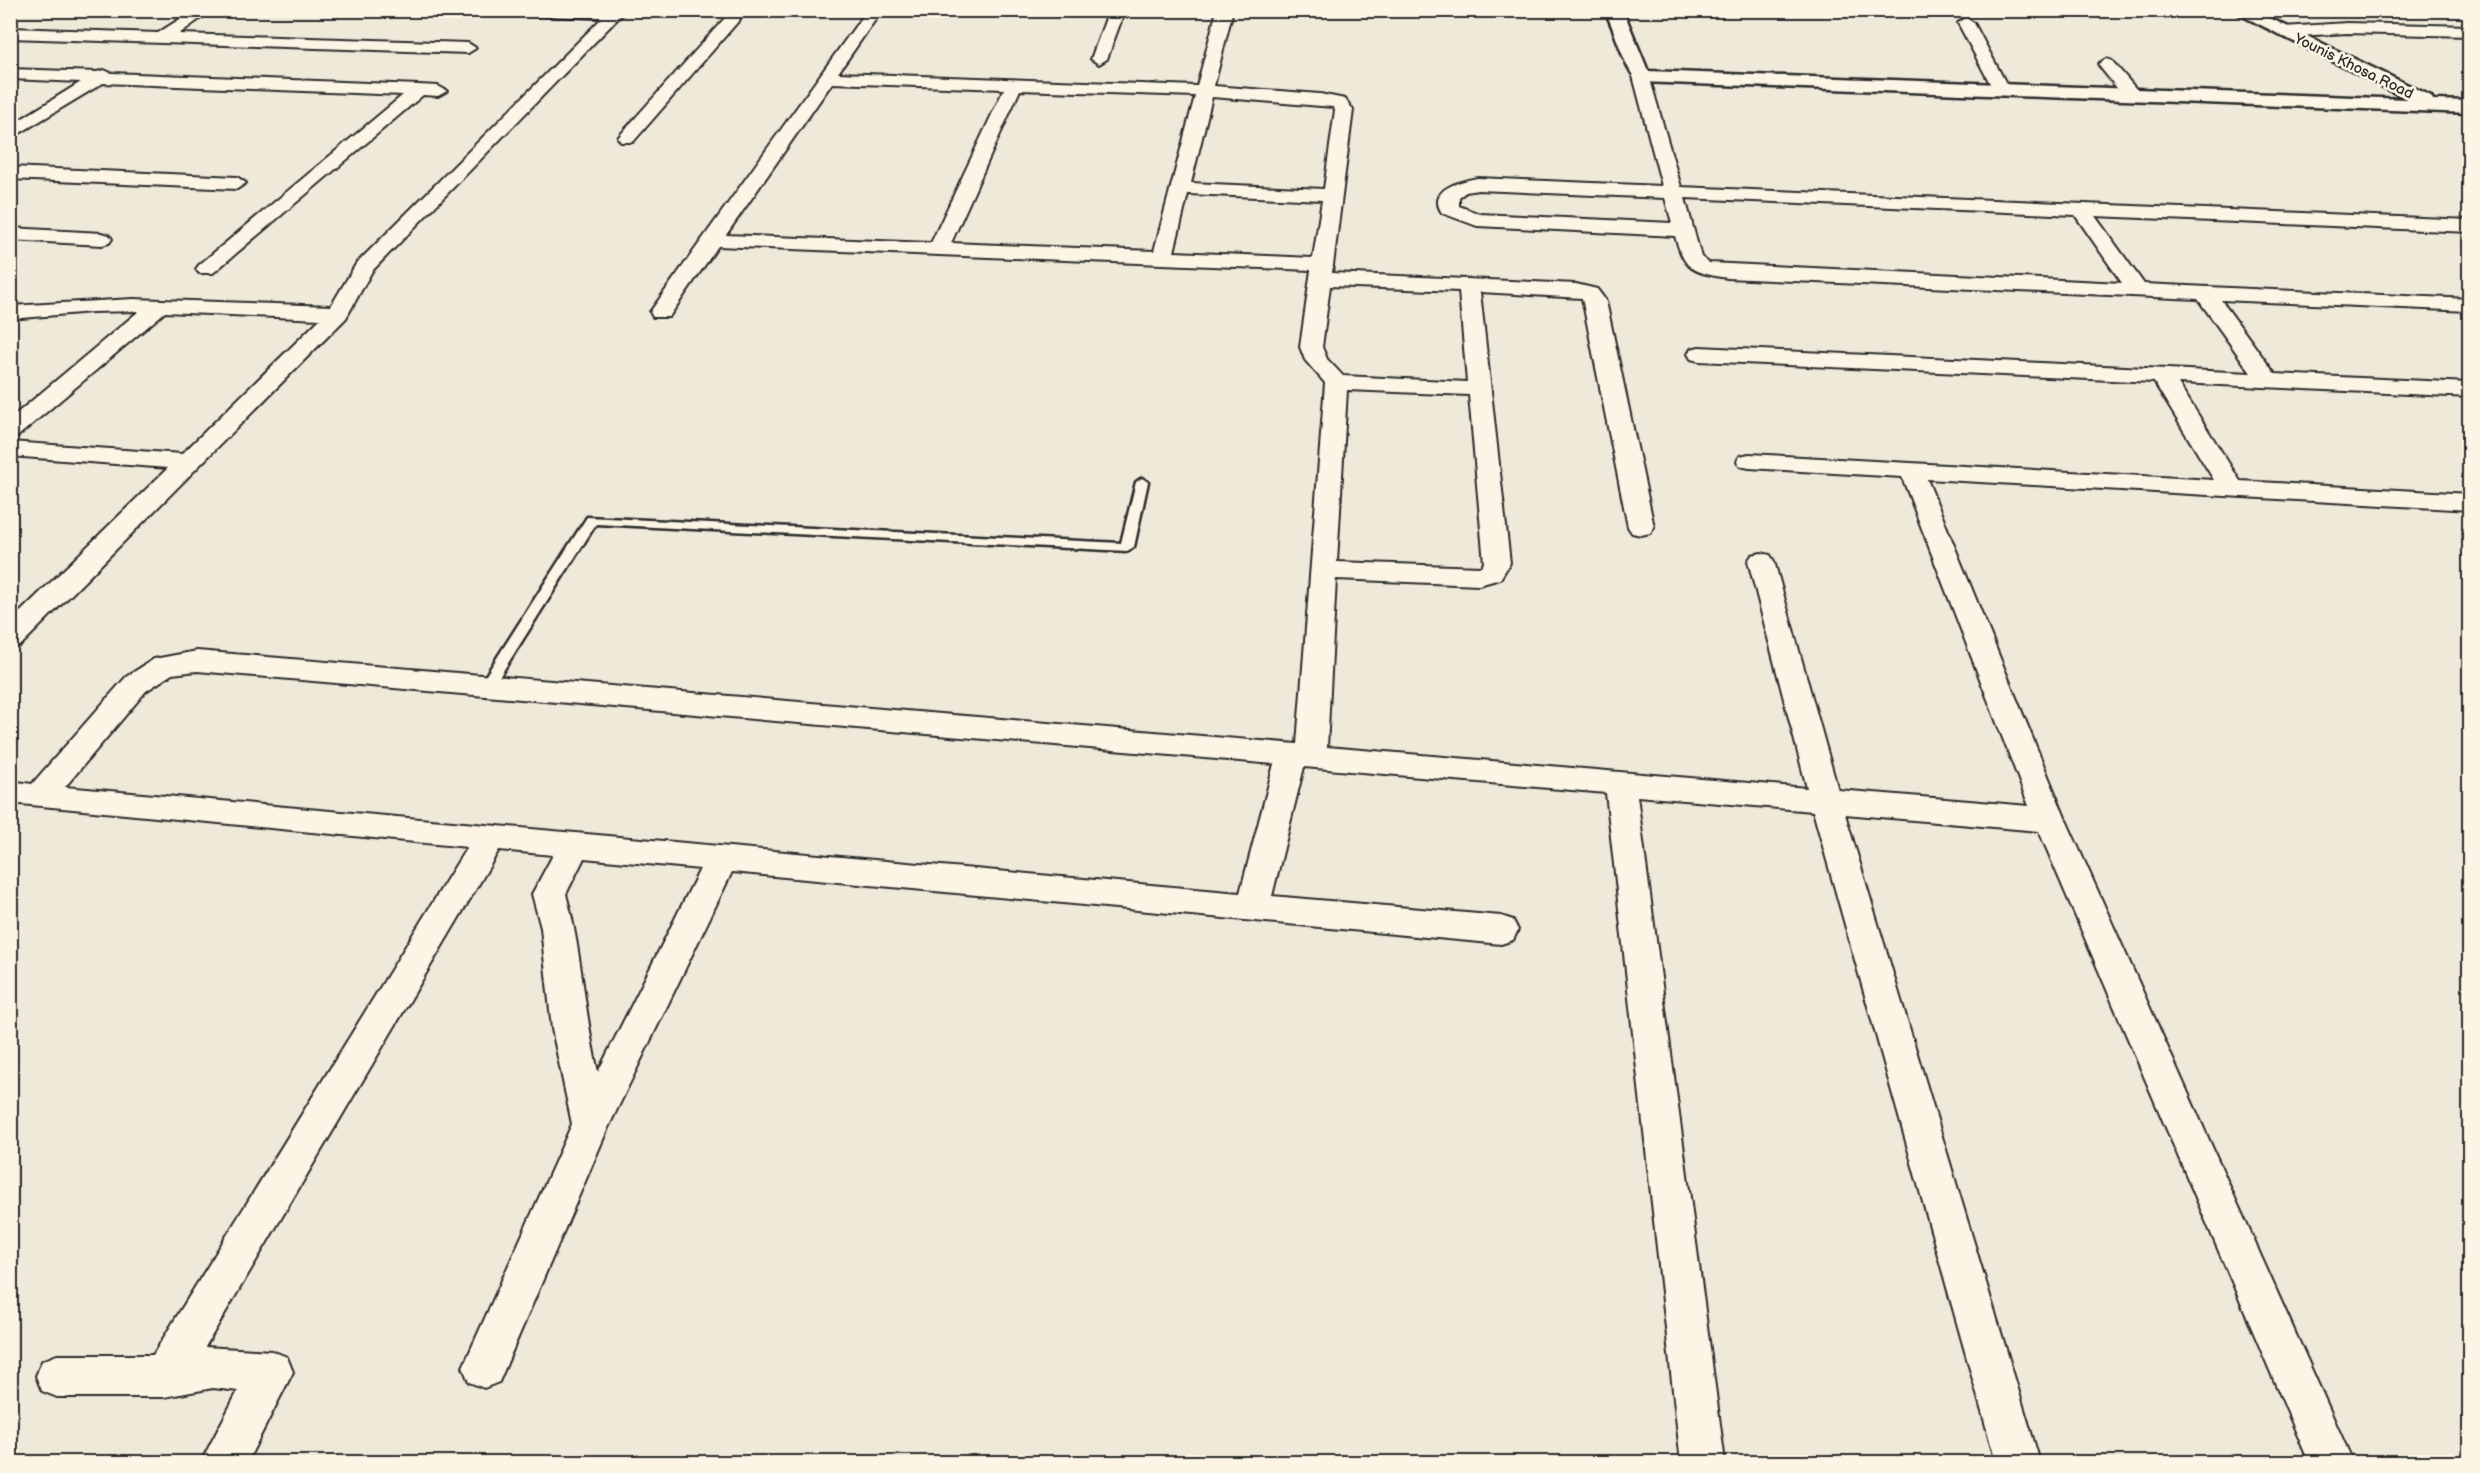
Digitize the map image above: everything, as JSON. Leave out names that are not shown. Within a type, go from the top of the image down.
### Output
[{"type":"street","points":[[10,134],[205,10]]},
{"type":"street","points":[[515,10],[617,12]]},
{"type":"street","points":[[627,138],[741,10]]},
{"type":"street","points":[[661,312],[875,10]]},
{"type":"street","points":[[1099,59],[1118,10]]},
{"type":"street","points":[[1162,258],[1225,10]]},
{"type":"street","points":[[1612,10],[1619,19],[1641,76],[1692,259],[1703,268],[1727,272],[2469,306]]},
{"type":"street","name":"Younis Khosa Road","points":[[2239,10],[2469,122]]},
{"type":"street","points":[[10,639],[191,462],[338,313],[363,268],[617,12]]},
{"type":"street","points":[[1966,23],[2001,89]]},
{"type":"street","points":[[2283,32],[2347,28],[2469,32]]},
{"type":"street","points":[[10,33],[468,48]]},
{"type":"street","points":[[2106,64],[2131,94]]},
{"type":"street","points":[[10,74],[428,91],[206,269]]},
{"type":"street","points":[[1641,76],[2469,107]]},
{"type":"street","points":[[827,78],[1206,92],[1320,99],[1339,103],[1344,110],[1311,347],[1316,362],[1330,373],[1336,383],[1324,570],[1301,757],[1253,907]]},
{"type":"street","points":[[938,249],[1014,85]]},
{"type":"street","points":[[10,120],[31,121]]},
{"type":"street","points":[[10,172],[237,183]]},
{"type":"street","points":[[1684,230],[1477,220],[1449,209],[1449,195],[1460,187],[1478,184],[2469,226]]},
{"type":"street","points":[[1180,188],[1332,195]]},
{"type":"street","points":[[2081,210],[2139,292]]},
{"type":"street","points":[[10,234],[102,239]]},
{"type":"street","points":[[712,240],[1162,258],[1469,285],[1576,290],[1590,293],[1595,300],[1641,527]]},
{"type":"street","points":[[1324,570],[1479,577],[1491,573],[1497,563],[1469,285]]},
{"type":"street","points":[[2206,295],[2268,380]]},
{"type":"street","points":[[10,313],[55,306],[159,306],[338,313]]},
{"type":"street","points":[[10,431],[159,306]]},
{"type":"street","points":[[1699,354],[2469,390]]},
{"type":"street","points":[[2161,375],[2232,489]]},
{"type":"street","points":[[1336,383],[1480,389]]},
{"type":"street","points":[[10,449],[191,462]]},
{"type":"street","points":[[1749,461],[2469,502]]},
{"type":"street","points":[[1912,471],[2050,820],[2331,1462]]},
{"type":"street","points":[[1761,561],[1826,802],[2018,1462]]},
{"type":"street","points":[[25,794],[136,684],[164,666],[197,661],[2050,820]]},
{"type":"street","points":[[1620,784],[1703,1462]]},
{"type":"street","points":[[25,794],[1501,930]]},
{"type":"street","points":[[164,1376],[490,837]]},
{"type":"street","points":[[575,845],[549,894],[558,928],[570,1029],[591,1124]]},
{"type":"street","points":[[484,1367],[591,1124],[722,858]]},
{"type":"street","points":[[57,1376],[164,1376],[213,1367],[272,1372],[223,1462]]},
{"type":"lane","points":[[486,686],[592,520],[1127,547],[1142,482]]}]
